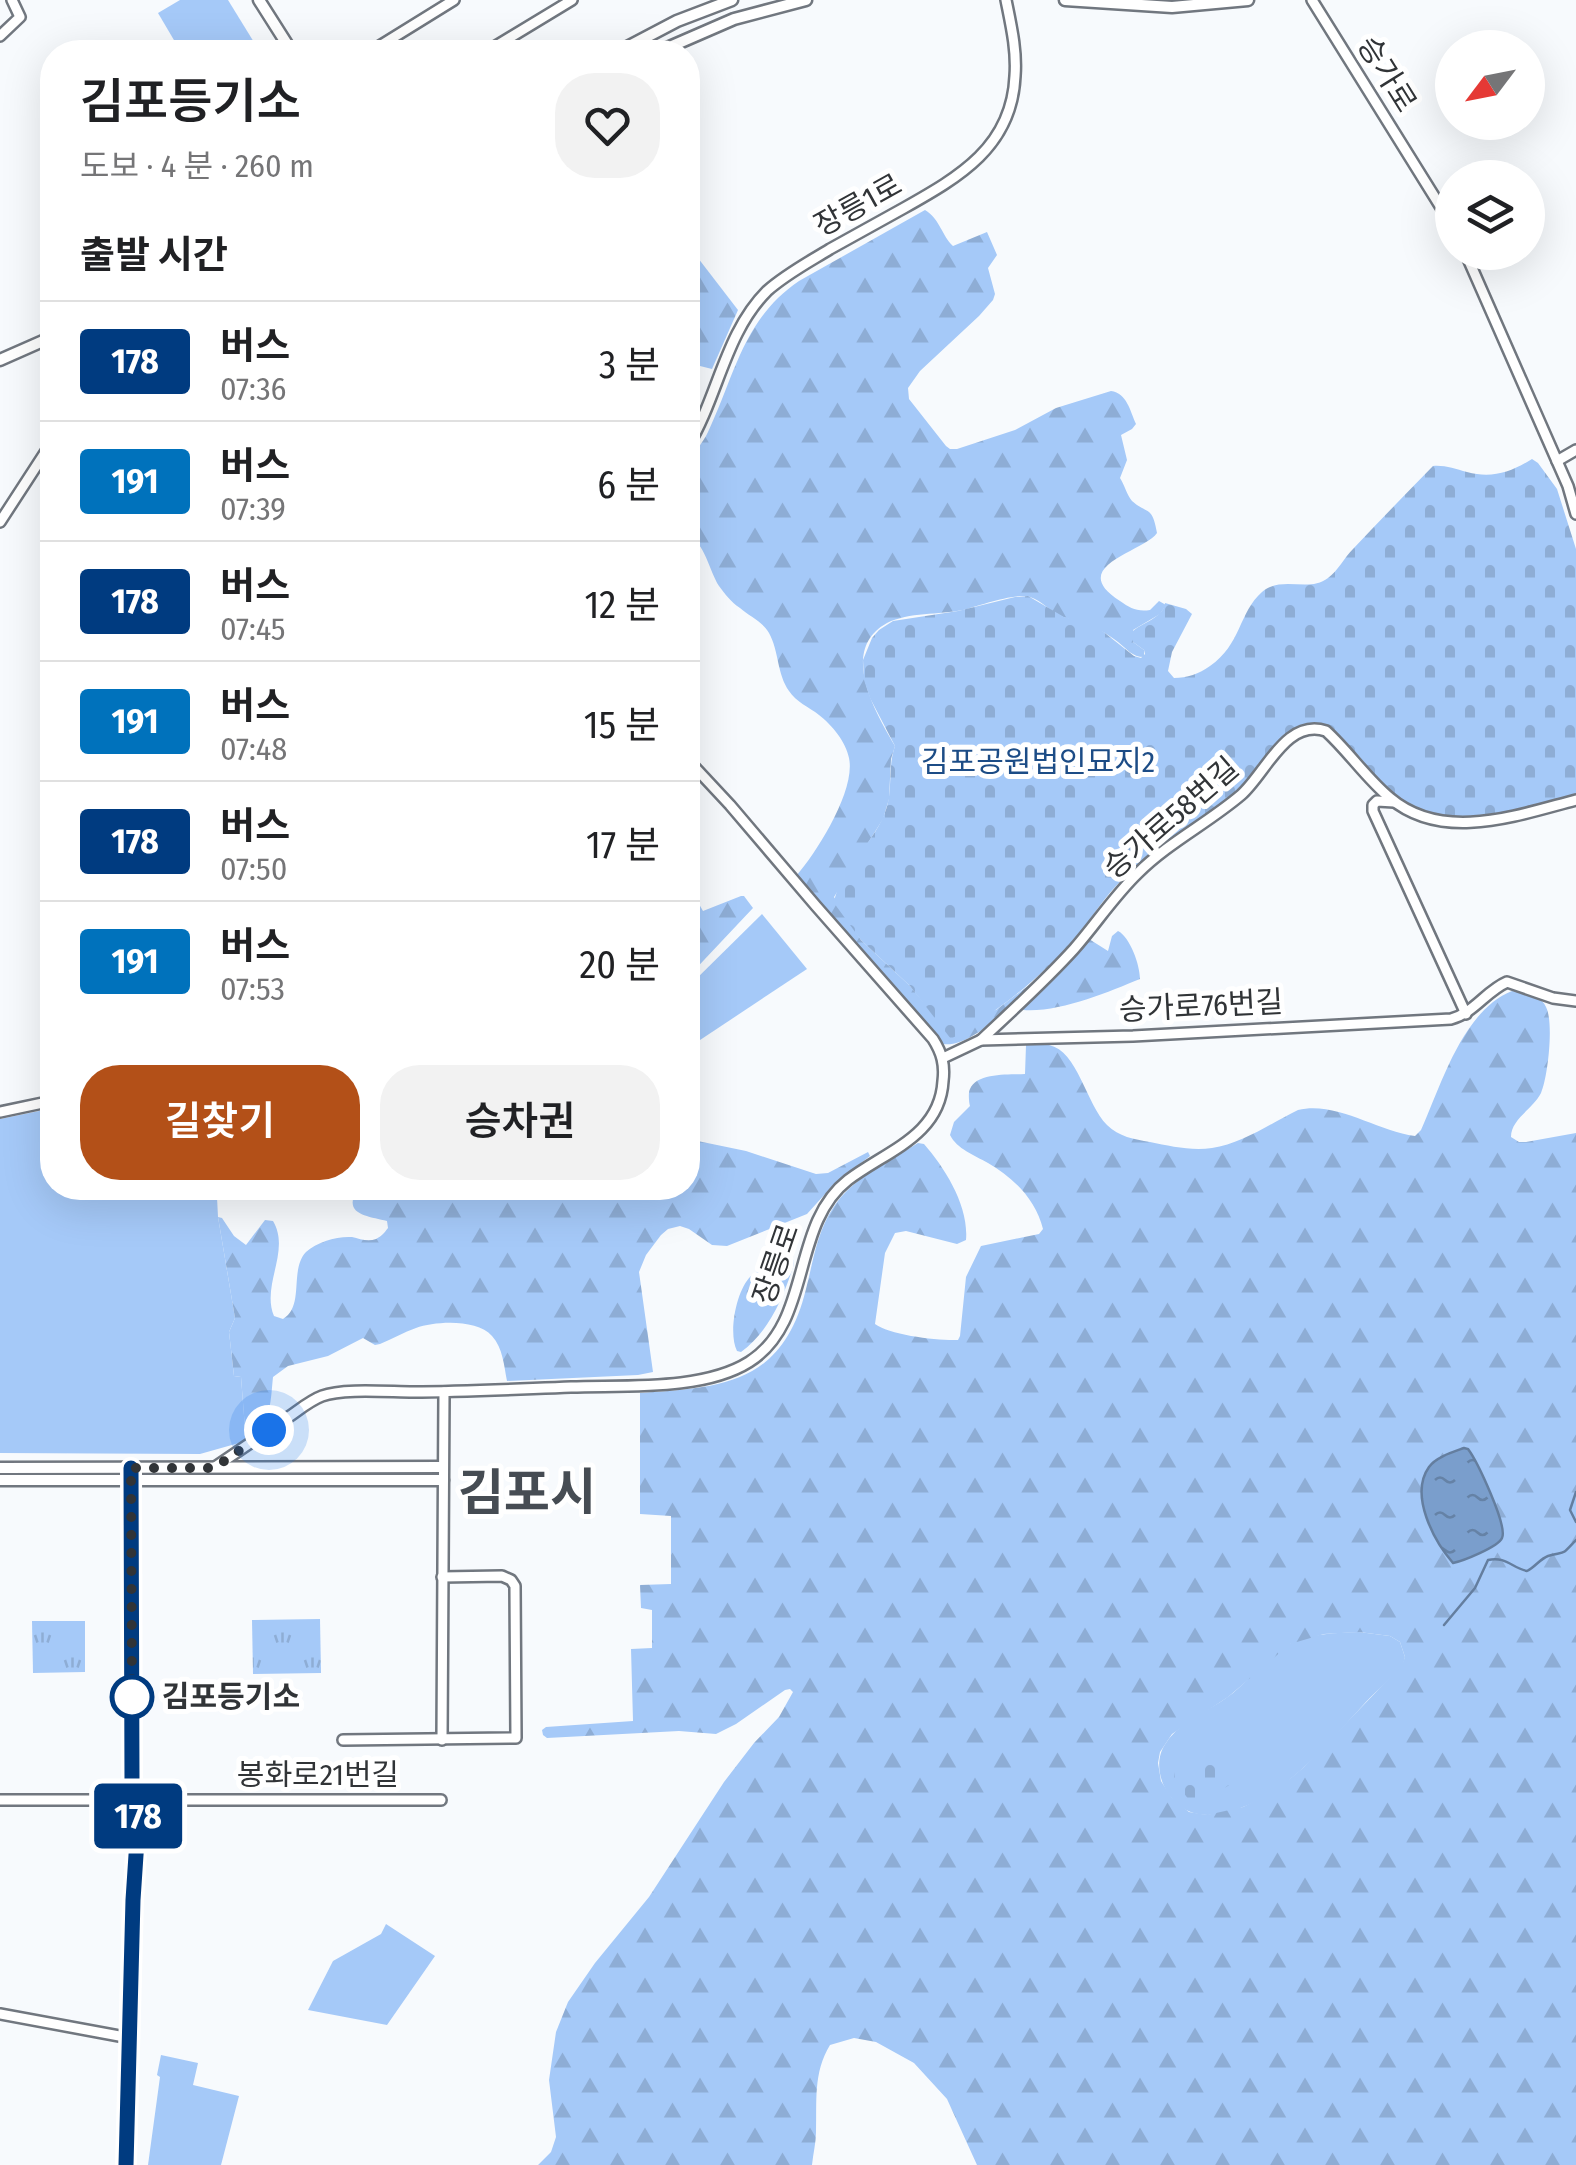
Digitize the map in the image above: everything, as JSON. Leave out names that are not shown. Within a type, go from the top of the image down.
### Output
[{"type":"street","points":[[0,36],[20,14],[12,0]]},
{"type":"street","points":[[256,0],[281,40]]},
{"type":"street","points":[[389,40],[454,0]]},
{"type":"street","points":[[545,0],[553,12]]},
{"type":"street","points":[[506,40],[572,0]]},
{"type":"street","points":[[641,40],[732,0]]},
{"type":"street","points":[[686,40],[734,19],[806,0]]},
{"type":"street","name":"장릉1로","points":[[700,422],[738,332],[768,290],[796,269],[947,184],[971,166],[991,143],[1008,114],[1016,78],[1006,0]]},
{"type":"street","points":[[1065,0],[1172,7],[1248,0]]},
{"type":"street","name":"승가로","points":[[1312,0],[1435,198]]},
{"type":"street","points":[[1473,270],[1557,461],[1576,514]]},
{"type":"street","points":[[0,360],[40,343]]},
{"type":"street","points":[[1557,461],[1576,450]]},
{"type":"street","points":[[0,522],[40,460]]},
{"type":"street","name":"승가로58번길","points":[[981,1040],[1041,984],[1136,874],[1244,792],[1285,742],[1299,732],[1312,728],[1326,731],[1394,802],[1431,818],[1465,823],[1494,820],[1576,800]]},
{"type":"street","points":[[700,773],[920,1022],[943,1058]]},
{"type":"street","points":[[1394,802],[1377,801],[1374,811],[1466,1014],[1507,982],[1553,998],[1576,1001]]},
{"type":"street","name":"승가로76번길","points":[[943,1058],[981,1040],[1440,1020],[1466,1014]]},
{"type":"street","name":"장릉로","points":[[214,1468],[320,1396],[334,1393],[678,1382],[717,1376],[746,1364],[770,1345],[778,1332],[816,1221],[828,1200],[933,1118],[942,1094],[943,1058]]},
{"type":"street","points":[[0,1112],[40,1104]]},
{"type":"street","points":[[442,1740],[444,1392]]},
{"type":"street","points":[[0,1480],[214,1468],[442,1466]]},
{"type":"street","points":[[0,1468],[443,1480]]},
{"type":"street","points":[[126,2165],[138,1825],[132,1780],[131,1474]]},
{"type":"street","points":[[343,1740],[516,1738],[515,1586],[502,1576],[442,1578]]},
{"type":"street","name":"봉화로21번길","points":[[0,1800],[441,1800]]},
{"type":"street","points":[[0,2014],[130,2038]]},
{"type":"green space","points":[[180,0],[228,0],[253,40],[174,40],[158,13]]},
{"type":"green space","points":[[925,210],[953,246],[987,232],[997,255],[988,268],[993,300],[920,371],[908,388],[909,399],[950,449],[1015,430],[1056,408],[1111,391],[1121,395],[1136,424],[1121,435],[1127,460],[1120,478],[1132,501],[1151,514],[1157,533],[1113,561],[1101,578],[1105,589],[1134,609],[1150,610],[1159,601],[1166,605],[1160,614],[1133,630],[1133,642],[1144,650],[1144,657],[1133,654],[1098,629],[1063,617],[1024,596],[896,619],[872,635],[865,649],[865,682],[895,746],[889,799],[883,819],[834,897],[861,940],[910,986],[938,1020],[996,1010],[1037,979],[1007,1010],[980,1031],[955,1043],[943,1044],[797,875],[815,852],[841,803],[850,771],[849,758],[842,740],[829,724],[789,691],[766,629],[719,586],[700,546],[700,445],[753,330],[780,296],[799,281]]},
{"type":"green space","points":[[700,261],[738,310],[712,369],[700,366]]},
{"type":"green space","name":"김포공원법인묘지2","points":[[1532,459],[1557,489],[1576,549],[1576,794],[1488,817],[1434,814],[1393,795],[1332,730],[1320,725],[1297,727],[1278,742],[1239,791],[1123,879],[1062,953],[1033,981],[951,1039],[910,986],[861,940],[834,903],[842,880],[879,826],[887,807],[895,746],[870,698],[863,660],[872,638],[893,621],[1028,596],[1064,617],[1096,626],[1141,658],[1144,650],[1133,642],[1131,633],[1160,613],[1165,603],[1192,614],[1172,652],[1168,671],[1174,678],[1188,676],[1220,658],[1262,592],[1278,585],[1321,582],[1332,575],[1433,466],[1493,474]]},
{"type":"green space","points":[[744,896],[753,908],[700,964],[700,906],[703,911]]},
{"type":"green space","points":[[762,914],[807,969],[700,1040],[700,975]]},
{"type":"green space","points":[[1118,931],[1134,952],[1140,979],[1067,1005],[1023,1010],[1085,941],[1089,939],[1108,951],[1112,936]]},
{"type":"green space","points":[[1512,991],[1526,993],[1546,1007],[1550,1025],[1544,1085],[1515,1125],[1511,1137],[1526,1142],[1576,1133],[1576,2165],[977,2165],[947,2099],[914,2063],[876,2042],[854,2038],[830,2045],[821,2066],[812,2165],[538,2165],[551,2152],[556,2137],[549,2080],[556,2032],[568,2002],[649,1897],[724,1782],[779,1717],[793,1692],[785,1690],[716,1734],[679,1731],[547,1738],[543,1735],[546,1727],[633,1721],[631,1649],[652,1648],[652,1610],[641,1608],[640,1585],[671,1584],[671,1516],[640,1514],[640,1393],[723,1383],[766,1362],[796,1320],[819,1237],[833,1208],[860,1179],[918,1143],[932,1154],[954,1188],[964,1214],[966,1240],[957,1244],[906,1231],[895,1233],[885,1253],[875,1324],[902,1334],[958,1340],[966,1277],[981,1246],[1039,1234],[1043,1229],[1029,1199],[1015,1183],[961,1148],[950,1135],[954,1122],[970,1106],[969,1092],[974,1084],[994,1076],[1025,1074],[1026,1045],[1046,1044],[1059,1049],[1075,1067],[1107,1125],[1133,1138],[1181,1148],[1212,1148],[1245,1138],[1298,1110],[1313,1108],[1415,1136],[1455,1052],[1480,1015]],"holes":[[[1475,1460],[1498,1514],[1502,1535],[1492,1547],[1457,1563],[1446,1554],[1425,1510]],[[1359,1632],[1390,1636],[1400,1642],[1405,1657],[1402,1665],[1304,1767],[1243,1807],[1207,1815],[1189,1812],[1172,1798],[1161,1781],[1158,1763],[1172,1734],[1228,1697],[1290,1644],[1324,1634]]]},
{"type":"green space","points":[[40,1111],[40,1200],[217,1200],[235,1318],[229,1332],[234,1376],[241,1377],[246,1441],[200,1454],[0,1453],[0,1119]]},
{"type":"green space","points":[[700,1141],[746,1151],[816,1174],[828,1173],[868,1152],[870,1156],[835,1183],[807,1214],[727,1246],[712,1245],[680,1226],[661,1235],[639,1272],[653,1372],[507,1381],[499,1346],[485,1330],[467,1324],[434,1324],[375,1345],[363,1338],[328,1356],[288,1366],[273,1377],[265,1419],[246,1441],[241,1377],[234,1376],[229,1332],[235,1318],[218,1217],[246,1245],[265,1220],[273,1221],[279,1244],[271,1304],[274,1316],[283,1319],[293,1306],[298,1268],[306,1252],[334,1239],[376,1239],[388,1228],[387,1221],[359,1213],[354,1200],[700,1200]]},
{"type":"green space","points":[[787,1258],[794,1260],[794,1264],[774,1312],[751,1344],[737,1351],[734,1323],[746,1283],[759,1271]]},
{"type":"green space","points":[[320,1619],[321,1673],[253,1674],[252,1620]]},
{"type":"green space","points":[[32,1621],[85,1621],[85,1672],[33,1673]]},
{"type":"green space","points":[[1359,1632],[1390,1636],[1400,1642],[1405,1657],[1403,1665],[1294,1776],[1261,1799],[1221,1814],[1187,1811],[1170,1796],[1159,1764],[1166,1743],[1180,1728],[1233,1693],[1291,1643],[1316,1635]]},
{"type":"green space","points":[[1205,1751],[1229,1785],[1201,1805],[1192,1804],[1174,1780],[1175,1772]]},
{"type":"green space","points":[[386,1924],[435,1956],[387,2025],[308,2010],[333,1961],[381,1934]]},
{"type":"green space","points":[[161,2055],[198,2063],[193,2085],[239,2096],[221,2165],[148,2165]]},
{"type":"water","points":[[1464,1448],[1491,1494],[1503,1531],[1499,1542],[1453,1563],[1426,1517],[1422,1491],[1432,1463]]},
{"type":"waterway","points":[[1576,1492],[1570,1510],[1576,1522]]},
{"type":"waterway","points":[[1444,1625],[1475,1588],[1488,1560],[1504,1561],[1527,1571],[1545,1557],[1563,1552],[1576,1540]]},
{"type":"bus line","name":"178","points":[[126,2165],[138,1825],[132,1780],[131,1468]]},
{"type":"place","name":"김포등기소","points":[[132,1697]]},
{"type":"district","name":"김포시","points":[[527,1493]]},
{"type":"route","points":[[132,1697],[131,1468],[214,1468],[269,1430]]}]
